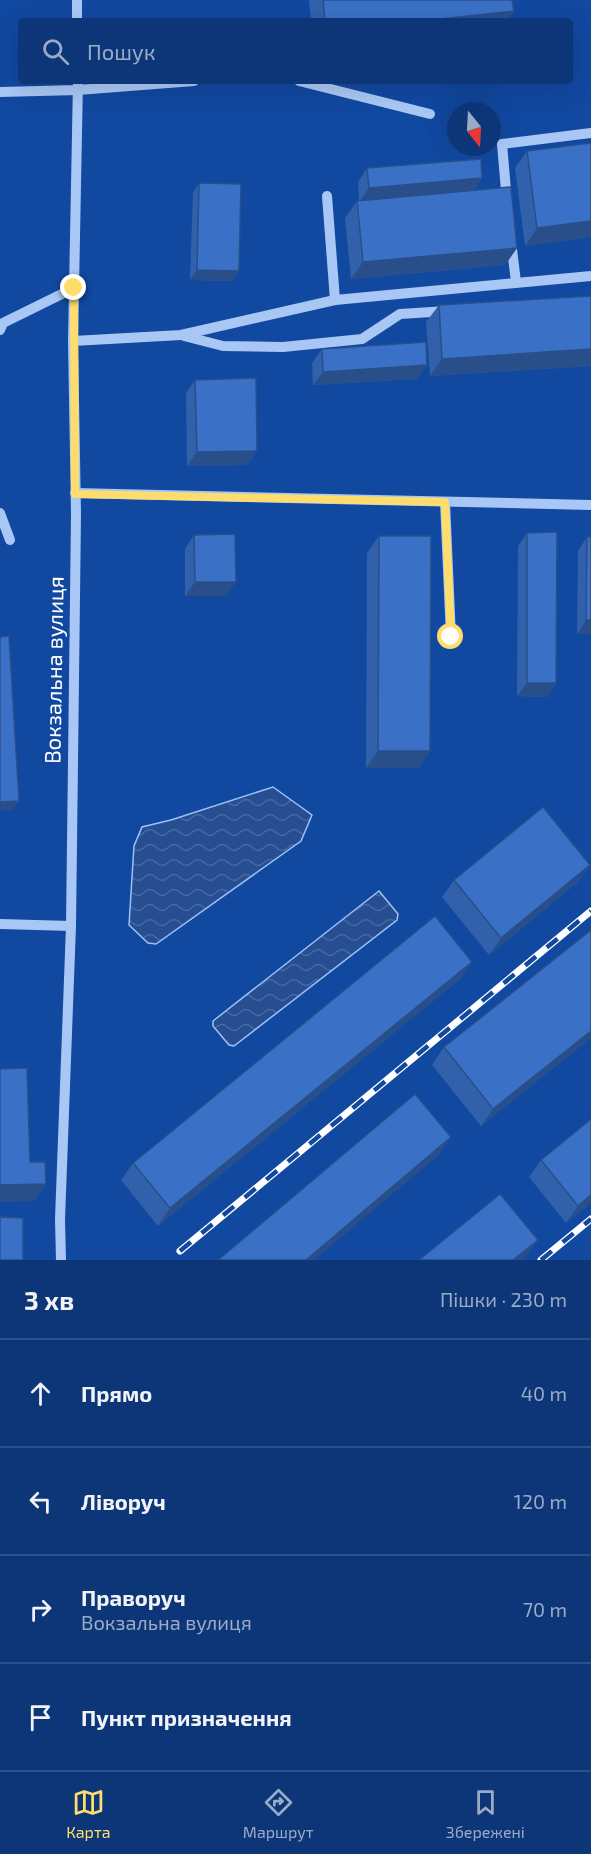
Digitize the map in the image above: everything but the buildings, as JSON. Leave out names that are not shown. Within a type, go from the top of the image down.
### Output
[{"type":"street","points":[[77,0],[78,18]]},
{"type":"street","points":[[0,92],[107,84]]},
{"type":"street","points":[[311,84],[430,114]]},
{"type":"street","name":"Вокзальна вулиця","points":[[61,1260],[60,1219],[71,926],[75,494],[73,341],[78,85]]},
{"type":"street","points":[[516,282],[502,144],[591,134]]},
{"type":"street","points":[[327,196],[335,300]]},
{"type":"street","points":[[73,341],[181,335],[335,300],[591,276]]},
{"type":"street","points":[[0,330],[3,323],[74,288]]},
{"type":"street","points":[[181,335],[223,346],[283,347],[362,339],[400,314],[460,309]]},
{"type":"street","points":[[75,494],[591,506]]},
{"type":"street","points":[[445,502],[451,637]]},
{"type":"street","points":[[0,513],[10,540]]},
{"type":"street","points":[[0,924],[71,926]]},
{"type":"water","points":[[273,787],[312,815],[301,841],[156,944],[148,943],[129,925],[134,846],[142,827]]},
{"type":"water","points":[[379,891],[398,914],[397,920],[234,1046],[229,1045],[213,1026],[213,1021]]},
{"type":"railway","points":[[180,1251],[591,911]]},
{"type":"railway","points":[[541,1260],[591,1219]]},
{"type":"route","points":[[74,288],[75,494],[445,502],[451,637]]}]
